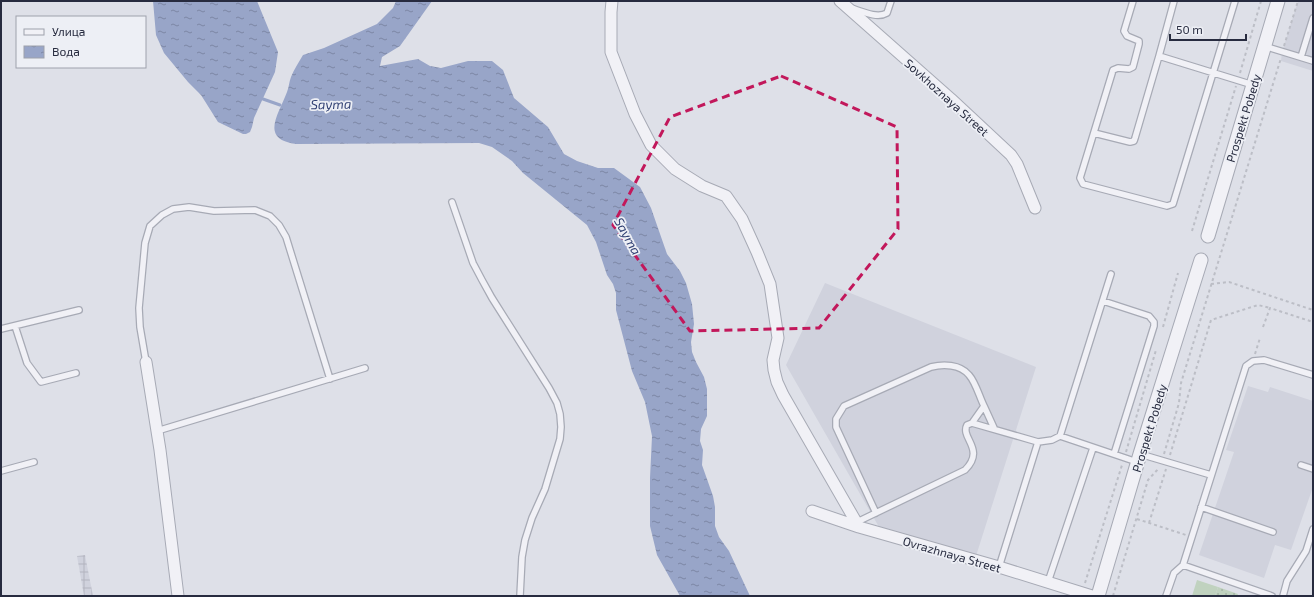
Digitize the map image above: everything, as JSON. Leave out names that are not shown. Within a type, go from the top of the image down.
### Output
[{"type":"street","points":[[612,1],[611,52],[635,114],[650,145],[675,169],[702,186],[726,196],[742,219],[770,284],[778,338],[773,360],[777,382],[858,525]]},
{"type":"street","name":"Prospekt Pobedy","points":[[1208,236],[1278,1]]},
{"type":"street","name":"Sovkhoznaya Street","points":[[845,3],[1011,154],[1017,164],[1035,208]]},
{"type":"street","name":"Prospekt Pobedy","points":[[1098,596],[1139,458],[1201,260]]},
{"type":"street","points":[[146,362],[157,431],[178,596]]},
{"type":"street","name":"Ovrazhnaya Street","points":[[812,511],[1087,594]]},
{"type":"lane","points":[[845,3],[878,15],[883,15],[887,13],[891,1]]},
{"type":"lane","points":[[1133,1],[1124,31],[1127,36],[1139,41],[1139,44],[1131,68],[1118,68],[1114,70],[1080,178],[1083,184],[1171,206],[1173,204],[1235,1]]},
{"type":"lane","points":[[1094,133],[1130,142],[1134,141],[1174,1]]},
{"type":"lane","points":[[1301,57],[1313,18]]},
{"type":"lane","points":[[1264,46],[1313,61]]},
{"type":"lane","points":[[1159,56],[1253,85]]},
{"type":"lane","points":[[452,202],[474,263],[482,280],[549,388],[557,403],[560,414],[560,439],[545,489],[532,518],[525,540],[522,557],[520,596]]},
{"type":"lane","points":[[146,362],[140,327],[139,308],[145,243],[150,226],[162,215],[173,209],[189,207],[214,211],[255,210],[270,216],[279,225],[286,237],[330,379]]},
{"type":"lane","points":[[972,423],[994,428],[1038,442],[1052,440],[1060,436],[1111,274]]},
{"type":"lane","points":[[1103,301],[1149,316],[1154,322],[1114,454]]},
{"type":"lane","points":[[1,329],[79,310]]},
{"type":"lane","points":[[15,326],[27,363],[41,382],[76,373]]},
{"type":"lane","points":[[1166,596],[1174,573],[1183,565],[1246,366],[1253,361],[1264,360],[1313,375]]},
{"type":"lane","points":[[876,514],[836,427],[836,419],[844,406],[931,367],[941,365],[954,366],[966,372],[970,376],[994,428]]},
{"type":"lane","points":[[157,431],[365,368]]},
{"type":"lane","points":[[858,525],[876,514],[965,470],[970,465],[974,457],[974,449],[965,428],[967,425],[972,423],[984,406]]},
{"type":"lane","points":[[1060,436],[1124,458],[1165,461],[1211,476]]},
{"type":"lane","points":[[999,567],[1038,442]]},
{"type":"lane","points":[[1048,582],[1093,448]]},
{"type":"lane","points":[[1,471],[34,462]]},
{"type":"lane","points":[[1301,465],[1313,469]]},
{"type":"lane","points":[[1201,507],[1273,532]]},
{"type":"lane","points":[[1283,596],[1288,581],[1306,551],[1313,529]]},
{"type":"lane","points":[[1183,565],[1272,596]]},
{"type":"path","points":[[1192,231],[1262,1]]},
{"type":"path","points":[[1149,523],[1179,403],[1181,383],[1298,1]]},
{"type":"path","points":[[1161,332],[1178,273]]},
{"type":"path","points":[[1211,284],[1229,282],[1313,310]]},
{"type":"path","points":[[1113,596],[1148,480],[1165,461],[1211,320],[1258,305],[1313,322]]},
{"type":"path","points":[[1263,327],[1270,308]]},
{"type":"path","points":[[1253,361],[1260,338]]},
{"type":"path","points":[[1087,594],[1124,458],[1157,347]]},
{"type":"path","points":[[1137,519],[1192,537]]},
{"type":"highlighted area","points":[[781,76],[897,127],[898,229],[819,328],[690,331],[613,225],[670,117]]},
{"type":"shaded area","points":[[1298,1],[1313,1],[1313,71],[1281,61],[1282,52]]},
{"type":"shaded area","points":[[825,283],[1036,367],[976,556],[879,527],[786,365]]},
{"type":"shaded area","points":[[1248,386],[1268,392],[1270,387],[1313,401],[1313,487],[1291,550],[1275,545],[1264,578],[1199,555],[1234,452],[1226,450]]},
{"type":"shaded area","points":[[85,555],[93,596],[84,596],[77,556]]},
{"type":"green space","points":[[1197,580],[1218,587],[1215,596],[1192,596]]},
{"type":"green space","points":[[1218,587],[1238,594],[1237,596],[1215,596]]},
{"type":"water","points":[[153,1],[257,1],[278,52],[275,72],[254,118],[250,132],[243,134],[218,122],[201,95],[164,53],[156,35]]},
{"type":"water","name":"Sayma","points":[[396,1],[432,1],[400,46],[382,57],[380,66],[418,59],[430,66],[441,68],[468,61],[492,61],[503,70],[514,98],[548,127],[564,154],[577,161],[598,168],[614,168],[640,187],[651,208],[667,254],[680,271],[686,283],[692,304],[694,324],[691,342],[692,352],[704,377],[707,389],[707,416],[701,429],[700,441],[703,450],[702,465],[713,496],[715,507],[715,526],[719,537],[729,551],[750,596],[680,596],[657,555],[650,526],[652,436],[645,402],[632,371],[616,310],[616,293],[613,284],[607,275],[596,242],[587,225],[523,173],[512,161],[492,147],[479,143],[296,144],[278,137],[275,131],[277,117],[287,92],[292,74],[303,55],[324,48],[377,24],[393,8]]},
{"type":"waterway","points":[[263,99],[280,105]]}]
